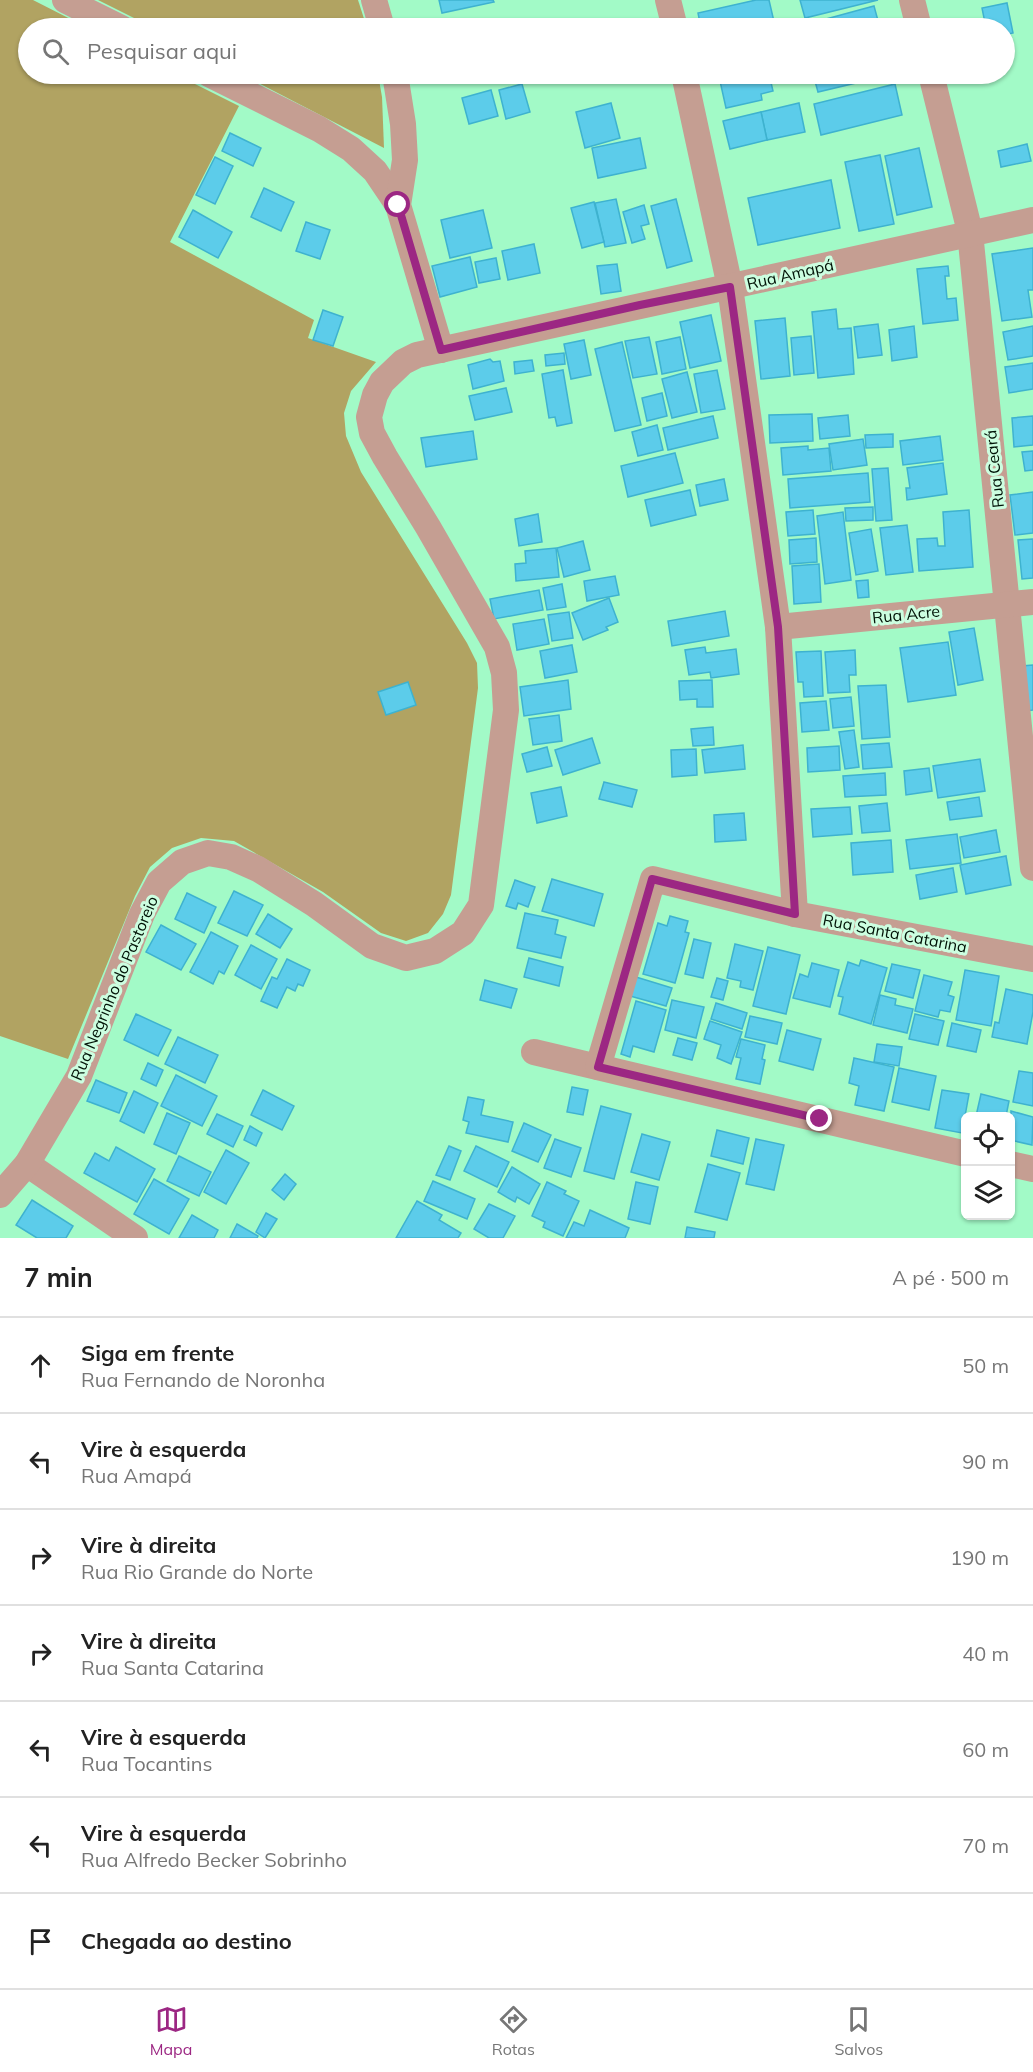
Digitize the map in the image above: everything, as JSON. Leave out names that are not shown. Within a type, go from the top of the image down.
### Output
[{"type":"street","points":[[65,0],[101,18]]},
{"type":"street","points":[[374,0],[379,18]]},
{"type":"street","points":[[668,0],[672,18]]},
{"type":"street","points":[[912,0],[916,18]]},
{"type":"street","points":[[230,84],[319,129],[351,149],[375,171],[398,205],[441,350]]},
{"type":"street","points":[[397,84],[403,124],[405,160],[398,205]]},
{"type":"street","points":[[686,84],[730,287],[778,627],[795,914]]},
{"type":"street","name":"Rua Ceará","points":[[933,84],[970,232],[1033,868]]},
{"type":"street","name":"Rua Amapá","points":[[231,857],[258,868],[372,946],[406,958],[435,951],[463,933],[481,905],[506,710],[504,673],[497,647],[372,433],[369,417],[378,388],[387,376],[410,358],[441,350],[1033,220]]},
{"type":"street","name":"Rua Acre","points":[[778,627],[1033,602]]},
{"type":"street","name":"Rua Negrinho do Pastoreio","points":[[0,1195],[27,1164],[79,1076],[142,914],[159,882],[182,862],[199,856],[208,853],[231,857]]},
{"type":"street","name":"Rua Santa Catarina","points":[[598,1067],[652,879],[795,914],[1033,959]]},
{"type":"street","points":[[534,1052],[961,1153]]},
{"type":"street","points":[[27,1164],[135,1238]]},
{"type":"street","points":[[1015,1165],[1033,1169]]},
{"type":"shaded area","points":[[0,0],[33,0],[68,18],[18,18],[18,84],[195,84],[239,106],[170,242],[314,320],[308,338],[376,362],[351,391],[344,413],[346,436],[361,472],[467,643],[477,663],[478,688],[451,895],[443,914],[428,933],[406,941],[381,933],[323,892],[234,841],[201,838],[172,848],[150,867],[135,896],[68,1059],[0,1036]]},
{"type":"shaded area","points":[[98,0],[358,0],[364,18],[134,18]]},
{"type":"shaded area","points":[[260,84],[380,84],[384,148]]},
{"type":"building","points":[[439,0],[493,0],[494,2],[442,13]]},
{"type":"building","points":[[756,0],[769,0],[773,18],[699,18],[698,13]]},
{"type":"building","points":[[800,0],[878,0],[805,18]]},
{"type":"building","points":[[1007,3],[1010,18],[984,18],[982,8]]},
{"type":"building","points":[[874,6],[877,18],[830,18]]},
{"type":"building","points":[[522,84],[530,112],[506,119],[499,90]]},
{"type":"building","points":[[721,84],[771,84],[773,91],[761,94],[762,100],[726,108]]},
{"type":"building","points":[[816,84],[852,84],[818,92]]},
{"type":"building","points":[[895,84],[902,115],[821,135],[814,104]]},
{"type":"building","points":[[491,90],[498,116],[469,124],[462,98]]},
{"type":"building","points":[[611,103],[620,138],[585,148],[576,112]]},
{"type":"building","points":[[799,103],[805,132],[767,140],[761,112]]},
{"type":"building","points":[[761,112],[767,140],[730,149],[723,121]]},
{"type":"building","points":[[230,133],[261,148],[253,166],[222,151]]},
{"type":"building","points":[[640,138],[646,168],[598,178],[592,148]]},
{"type":"building","points":[[1027,144],[1031,161],[1001,167],[998,151]]},
{"type":"building","points":[[919,148],[932,207],[897,215],[885,156]]},
{"type":"building","points":[[880,155],[894,224],[859,231],[845,162]]},
{"type":"building","points":[[215,157],[233,166],[215,204],[196,195]]},
{"type":"building","points":[[831,180],[840,228],[758,245],[748,198]]},
{"type":"building","points":[[264,188],[294,202],[281,231],[251,217]]},
{"type":"building","points":[[616,199],[626,243],[605,247],[595,203]]},
{"type":"building","points":[[676,199],[692,261],[667,268],[651,206]]},
{"type":"building","points":[[594,202],[604,242],[582,248],[571,208]]},
{"type":"building","points":[[644,205],[649,224],[641,226],[645,239],[632,243],[623,212]]},
{"type":"building","points":[[193,210],[232,232],[218,258],[179,237]]},
{"type":"building","points":[[483,210],[492,248],[450,258],[441,220]]},
{"type":"building","points":[[306,222],[330,230],[320,259],[296,251]]},
{"type":"building","points":[[534,244],[540,273],[508,280],[502,251]]},
{"type":"building","points":[[1033,248],[1033,290],[1028,290],[1032,317],[1002,321],[992,254]]},
{"type":"building","points":[[470,257],[477,287],[440,297],[432,266]]},
{"type":"building","points":[[496,258],[500,279],[479,283],[475,262]]},
{"type":"building","points":[[617,264],[621,291],[601,294],[597,266]]},
{"type":"building","points":[[948,266],[949,276],[945,276],[947,299],[956,298],[958,320],[923,324],[917,269]]},
{"type":"building","points":[[836,309],[838,329],[851,328],[854,374],[818,378],[812,312]]},
{"type":"building","points":[[323,310],[343,317],[333,346],[313,340]]},
{"type":"building","points":[[711,315],[721,361],[690,368],[680,322]]},
{"type":"building","points":[[785,318],[790,376],[761,379],[755,321]]},
{"type":"building","points":[[878,324],[882,355],[858,358],[854,327]]},
{"type":"building","points":[[914,326],[917,357],[892,361],[889,330]]},
{"type":"building","points":[[1033,326],[1033,356],[1008,360],[1003,332]]},
{"type":"building","points":[[811,336],[814,373],[794,375],[791,338]]},
{"type":"building","points":[[649,337],[657,374],[633,378],[625,341]]},
{"type":"building","points":[[680,337],[686,369],[662,374],[656,342]]},
{"type":"building","points":[[584,340],[591,375],[571,379],[564,344]]},
{"type":"building","points":[[622,342],[641,425],[615,431],[595,349]]},
{"type":"building","points":[[564,353],[565,364],[546,366],[545,355]]},
{"type":"building","points":[[490,359],[493,362],[500,361],[504,381],[473,389],[468,365]]},
{"type":"building","points":[[532,360],[534,371],[515,374],[514,362]]},
{"type":"building","points":[[1033,363],[1033,389],[1009,393],[1005,367]]},
{"type":"building","points":[[563,370],[572,423],[557,426],[555,417],[549,418],[542,374]]},
{"type":"building","points":[[717,370],[725,409],[701,413],[694,374]]},
{"type":"building","points":[[687,372],[697,412],[672,418],[662,379]]},
{"type":"building","points":[[506,388],[512,412],[475,420],[469,396]]},
{"type":"building","points":[[662,393],[667,416],[647,421],[642,398]]},
{"type":"building","points":[[812,414],[813,441],[770,443],[769,415]]},
{"type":"building","points":[[848,415],[850,436],[820,439],[818,418]]},
{"type":"building","points":[[713,416],[718,438],[668,450],[663,428]]},
{"type":"building","points":[[1033,416],[1033,445],[1014,447],[1012,418]]},
{"type":"building","points":[[657,425],[663,450],[638,456],[632,432]]},
{"type":"building","points":[[473,431],[477,459],[426,467],[421,438]]},
{"type":"building","points":[[893,434],[893,447],[866,448],[865,435]]},
{"type":"building","points":[[940,436],[943,460],[903,465],[900,441]]},
{"type":"building","points":[[863,439],[867,465],[833,470],[829,444]]},
{"type":"building","points":[[808,446],[808,450],[829,448],[831,471],[783,475],[781,448]]},
{"type":"building","points":[[1033,451],[1033,470],[1025,471],[1022,452]]},
{"type":"building","points":[[675,453],[683,483],[628,497],[621,466]]},
{"type":"building","points":[[943,463],[947,494],[907,500],[906,488],[910,488],[907,468]]},
{"type":"building","points":[[888,468],[892,520],[876,521],[872,469]]},
{"type":"building","points":[[868,473],[870,502],[790,508],[788,479]]},
{"type":"building","points":[[724,479],[728,500],[700,506],[696,485]]},
{"type":"building","points":[[690,490],[696,515],[651,526],[645,500]]},
{"type":"building","points":[[1033,492],[1033,533],[1015,535],[1010,495]]},
{"type":"building","points":[[873,507],[873,520],[846,521],[845,508]]},
{"type":"building","points":[[813,510],[815,534],[788,536],[786,512]]},
{"type":"building","points":[[969,510],[973,567],[919,571],[917,539],[937,538],[938,546],[945,546],[943,512]]},
{"type":"building","points":[[843,512],[851,580],[825,584],[817,516]]},
{"type":"building","points":[[538,514],[542,542],[519,546],[515,519]]},
{"type":"building","points":[[907,525],[913,572],[886,575],[880,528]]},
{"type":"building","points":[[871,529],[878,571],[856,575],[849,533]]},
{"type":"building","points":[[816,538],[817,562],[790,564],[789,540]]},
{"type":"building","points":[[1033,539],[1033,578],[1022,579],[1018,540]]},
{"type":"building","points":[[583,541],[590,570],[564,577],[557,548]]},
{"type":"building","points":[[556,548],[559,577],[516,581],[515,564],[526,563],[525,551]]},
{"type":"building","points":[[819,564],[821,602],[794,604],[792,566]]},
{"type":"building","points":[[615,576],[619,595],[587,601],[584,581]]},
{"type":"building","points":[[868,580],[869,597],[858,598],[856,581]]},
{"type":"building","points":[[562,584],[566,607],[547,610],[543,588]]},
{"type":"building","points":[[539,590],[543,610],[494,619],[490,599]]},
{"type":"building","points":[[609,598],[618,622],[606,627],[608,630],[583,640],[572,613]]},
{"type":"building","points":[[725,611],[729,636],[672,646],[668,621]]},
{"type":"building","points":[[569,612],[573,638],[552,641],[548,615]]},
{"type":"building","points":[[544,619],[549,644],[517,650],[513,624]]},
{"type":"building","points":[[974,628],[983,680],[958,685],[949,632]]},
{"type":"building","points":[[948,642],[956,695],[908,702],[900,648]]},
{"type":"building","points":[[572,645],[577,672],[545,678],[540,651]]},
{"type":"building","points":[[705,647],[706,653],[736,649],[739,674],[711,678],[710,672],[689,675],[685,650]]},
{"type":"building","points":[[855,650],[856,675],[849,675],[850,692],[828,693],[825,652]]},
{"type":"building","points":[[821,651],[823,696],[804,697],[803,682],[798,682],[796,652]]},
{"type":"building","points":[[1033,665],[1033,710],[1026,711],[1022,666]]},
{"type":"building","points":[[568,680],[571,709],[524,716],[520,687]]},
{"type":"building","points":[[712,680],[713,707],[697,707],[697,699],[680,700],[679,681]]},
{"type":"building","points":[[408,682],[416,705],[386,715],[378,692]]},
{"type":"building","points":[[886,685],[890,737],[862,739],[858,686]]},
{"type":"building","points":[[851,697],[854,726],[833,728],[830,699]]},
{"type":"building","points":[[826,701],[829,730],[802,732],[800,703]]},
{"type":"building","points":[[559,715],[562,741],[533,745],[529,719]]},
{"type":"building","points":[[713,727],[714,745],[693,746],[691,729]]},
{"type":"building","points":[[854,730],[859,767],[845,769],[839,732]]},
{"type":"building","points":[[592,738],[600,763],[563,775],[555,750]]},
{"type":"building","points":[[889,743],[892,767],[863,769],[861,745]]},
{"type":"building","points":[[743,745],[745,769],[705,773],[702,750]]},
{"type":"building","points":[[839,746],[840,770],[808,772],[807,748]]},
{"type":"building","points":[[547,747],[552,766],[527,772],[522,754]]},
{"type":"building","points":[[696,749],[697,775],[672,777],[671,750]]},
{"type":"building","points":[[980,759],[985,791],[938,798],[933,766]]},
{"type":"building","points":[[929,768],[932,791],[906,795],[904,771]]},
{"type":"building","points":[[885,773],[886,795],[845,797],[843,776]]},
{"type":"building","points":[[604,782],[637,790],[632,807],[599,799]]},
{"type":"building","points":[[561,787],[567,816],[537,823],[531,793]]},
{"type":"building","points":[[979,797],[982,816],[950,820],[947,802]]},
{"type":"building","points":[[887,803],[890,831],[862,833],[859,806]]},
{"type":"building","points":[[850,807],[852,834],[813,837],[811,809]]},
{"type":"building","points":[[744,813],[746,840],[715,842],[714,815]]},
{"type":"building","points":[[996,830],[1000,852],[964,858],[960,837]]},
{"type":"building","points":[[957,834],[961,863],[910,869],[906,840]]},
{"type":"building","points":[[891,840],[893,872],[853,875],[851,843]]},
{"type":"building","points":[[1006,856],[1011,885],[966,894],[960,865]]},
{"type":"building","points":[[953,868],[957,892],[920,899],[916,875]]},
{"type":"building","points":[[552,879],[603,894],[594,926],[542,911]]},
{"type":"building","points":[[515,880],[535,887],[528,907],[518,903],[516,909],[506,906]]},
{"type":"building","points":[[234,891],[263,905],[247,936],[218,923]]},
{"type":"building","points":[[187,893],[216,907],[204,933],[175,919]]},
{"type":"building","points":[[525,913],[558,920],[555,934],[566,937],[561,958],[517,948]]},
{"type":"building","points":[[268,914],[292,929],[280,948],[256,934]]},
{"type":"building","points":[[670,916],[688,921],[685,932],[689,933],[675,983],[643,974],[658,923],[667,926]]},
{"type":"building","points":[[161,925],[196,944],[181,970],[146,952]]},
{"type":"building","points":[[211,932],[238,946],[224,974],[219,971],[213,984],[190,972]]},
{"type":"building","points":[[694,939],[711,943],[703,978],[685,974]]},
{"type":"building","points":[[735,944],[763,951],[753,990],[740,987],[741,981],[727,978]]},
{"type":"building","points":[[251,945],[277,959],[261,989],[235,975]]},
{"type":"building","points":[[768,947],[800,955],[786,1014],[753,1006]]},
{"type":"building","points":[[529,958],[563,967],[559,986],[524,977]]},
{"type":"building","points":[[287,959],[310,970],[303,986],[298,984],[295,991],[287,987],[277,1008],[261,1001],[272,977],[277,979]]},
{"type":"building","points":[[861,960],[887,968],[871,1024],[839,1014],[843,997],[838,996],[848,962],[859,966]]},
{"type":"building","points":[[812,963],[839,970],[830,1007],[793,998],[800,974],[808,977]]},
{"type":"building","points":[[892,964],[920,970],[913,998],[885,991]]},
{"type":"building","points":[[965,970],[999,976],[991,1026],[956,1020]]},
{"type":"building","points":[[924,975],[952,982],[948,995],[954,997],[950,1012],[940,1010],[938,1017],[915,1011]]},
{"type":"building","points":[[636,977],[672,988],[666,1006],[630,996]]},
{"type":"building","points":[[717,978],[728,981],[723,1000],[711,997]]},
{"type":"building","points":[[485,980],[517,989],[511,1008],[480,1000]]},
{"type":"building","points":[[1006,989],[1033,995],[1033,1012],[1027,1044],[992,1037],[995,1022],[999,1023]]},
{"type":"building","points":[[880,995],[896,999],[895,1005],[913,1009],[907,1033],[873,1025]]},
{"type":"building","points":[[672,1000],[704,1007],[696,1038],[665,1030]]},
{"type":"building","points":[[636,1001],[666,1010],[654,1052],[633,1046],[630,1057],[621,1054]]},
{"type":"building","points":[[716,1003],[747,1013],[742,1029],[711,1019]]},
{"type":"building","points":[[136,1014],[171,1030],[158,1056],[124,1040]]},
{"type":"building","points":[[915,1014],[944,1021],[938,1045],[909,1039]]},
{"type":"building","points":[[750,1016],[782,1023],[777,1044],[745,1037]]},
{"type":"building","points":[[710,1021],[742,1032],[731,1064],[717,1058],[721,1045],[704,1039]]},
{"type":"building","points":[[952,1023],[981,1030],[976,1052],[947,1046]]},
{"type":"building","points":[[787,1030],[821,1039],[813,1070],[779,1061]]},
{"type":"building","points":[[178,1037],[218,1055],[205,1083],[165,1064]]},
{"type":"building","points":[[678,1038],[697,1043],[692,1060],[673,1055]]},
{"type":"building","points":[[741,1039],[765,1045],[762,1059],[765,1060],[760,1084],[736,1079],[741,1058],[736,1057]]},
{"type":"building","points":[[877,1044],[902,1047],[899,1066],[874,1062]]},
{"type":"building","points":[[854,1058],[894,1067],[884,1111],[855,1105],[859,1086],[849,1083]]},
{"type":"building","points":[[148,1063],[163,1070],[156,1086],[141,1079]]},
{"type":"building","points":[[899,1068],[936,1076],[929,1110],[892,1102]]},
{"type":"building","points":[[1019,1071],[1033,1073],[1033,1106],[1013,1102]]},
{"type":"building","points":[[176,1075],[217,1096],[202,1126],[161,1106]]},
{"type":"building","points":[[96,1080],[127,1093],[119,1113],[87,1101]]},
{"type":"building","points":[[572,1087],[588,1090],[583,1115],[567,1112]]},
{"type":"building","points":[[263,1090],[294,1106],[282,1130],[251,1115]]},
{"type":"building","points":[[942,1090],[969,1094],[966,1112],[961,1112],[961,1133],[935,1128]]},
{"type":"building","points":[[134,1091],[158,1103],[144,1133],[120,1121]]},
{"type":"building","points":[[981,1094],[1009,1101],[1007,1112],[977,1112]]},
{"type":"building","points":[[468,1097],[484,1100],[481,1115],[513,1122],[508,1142],[466,1133],[469,1122],[463,1120]]},
{"type":"building","points":[[601,1106],[631,1114],[614,1179],[584,1171]]},
{"type":"building","points":[[1015,1112],[1033,1117],[1032,1145],[1015,1141]]},
{"type":"building","points":[[167,1113],[190,1123],[176,1154],[154,1144]]},
{"type":"building","points":[[217,1114],[243,1126],[233,1147],[207,1134]]},
{"type":"building","points":[[524,1123],[551,1135],[538,1162],[512,1151]]},
{"type":"building","points":[[250,1126],[262,1133],[256,1146],[244,1140]]},
{"type":"building","points":[[717,1130],[749,1138],[743,1164],[711,1156]]},
{"type":"building","points":[[642,1134],[670,1142],[659,1180],[631,1172]]},
{"type":"building","points":[[555,1139],[581,1148],[571,1177],[544,1168]]},
{"type":"building","points":[[756,1139],[784,1145],[774,1190],[746,1184]]},
{"type":"building","points":[[449,1146],[461,1151],[450,1180],[436,1175]]},
{"type":"building","points":[[476,1146],[509,1162],[497,1187],[464,1171]]},
{"type":"building","points":[[116,1147],[155,1169],[137,1202],[84,1173],[95,1153],[109,1161]]},
{"type":"building","points":[[226,1150],[249,1163],[226,1204],[204,1192]]},
{"type":"building","points":[[179,1156],[211,1172],[199,1196],[167,1181]]},
{"type":"building","points":[[708,1164],[740,1173],[727,1220],[695,1212]]},
{"type":"building","points":[[512,1167],[540,1184],[529,1204],[517,1197],[515,1202],[498,1192]]},
{"type":"building","points":[[285,1174],[296,1184],[284,1200],[272,1190]]},
{"type":"building","points":[[154,1179],[189,1199],[169,1234],[134,1214]]},
{"type":"building","points":[[433,1181],[475,1199],[467,1219],[424,1201]]},
{"type":"building","points":[[547,1182],[566,1191],[564,1194],[579,1201],[563,1236],[543,1227],[545,1222],[532,1216]]},
{"type":"building","points":[[636,1182],[658,1187],[650,1224],[628,1219]]},
{"type":"building","points":[[32,1200],[73,1226],[66,1238],[37,1238],[16,1225]]},
{"type":"building","points":[[417,1201],[442,1215],[439,1220],[461,1233],[458,1238],[396,1238]]},
{"type":"building","points":[[489,1204],[515,1216],[503,1238],[489,1238],[474,1229]]},
{"type":"building","points":[[590,1210],[629,1228],[625,1238],[566,1238],[574,1222],[584,1226]]},
{"type":"building","points":[[266,1213],[277,1219],[265,1238],[256,1232]]},
{"type":"building","points":[[192,1215],[218,1230],[214,1238],[179,1238]]},
{"type":"building","points":[[237,1224],[258,1236],[257,1238],[230,1238]]},
{"type":"building","points":[[687,1227],[715,1232],[714,1238],[685,1238]]},
{"type":"route","points":[[398,205],[441,350],[730,287],[778,627],[795,914],[652,879],[598,1067],[820,1119]]}]
